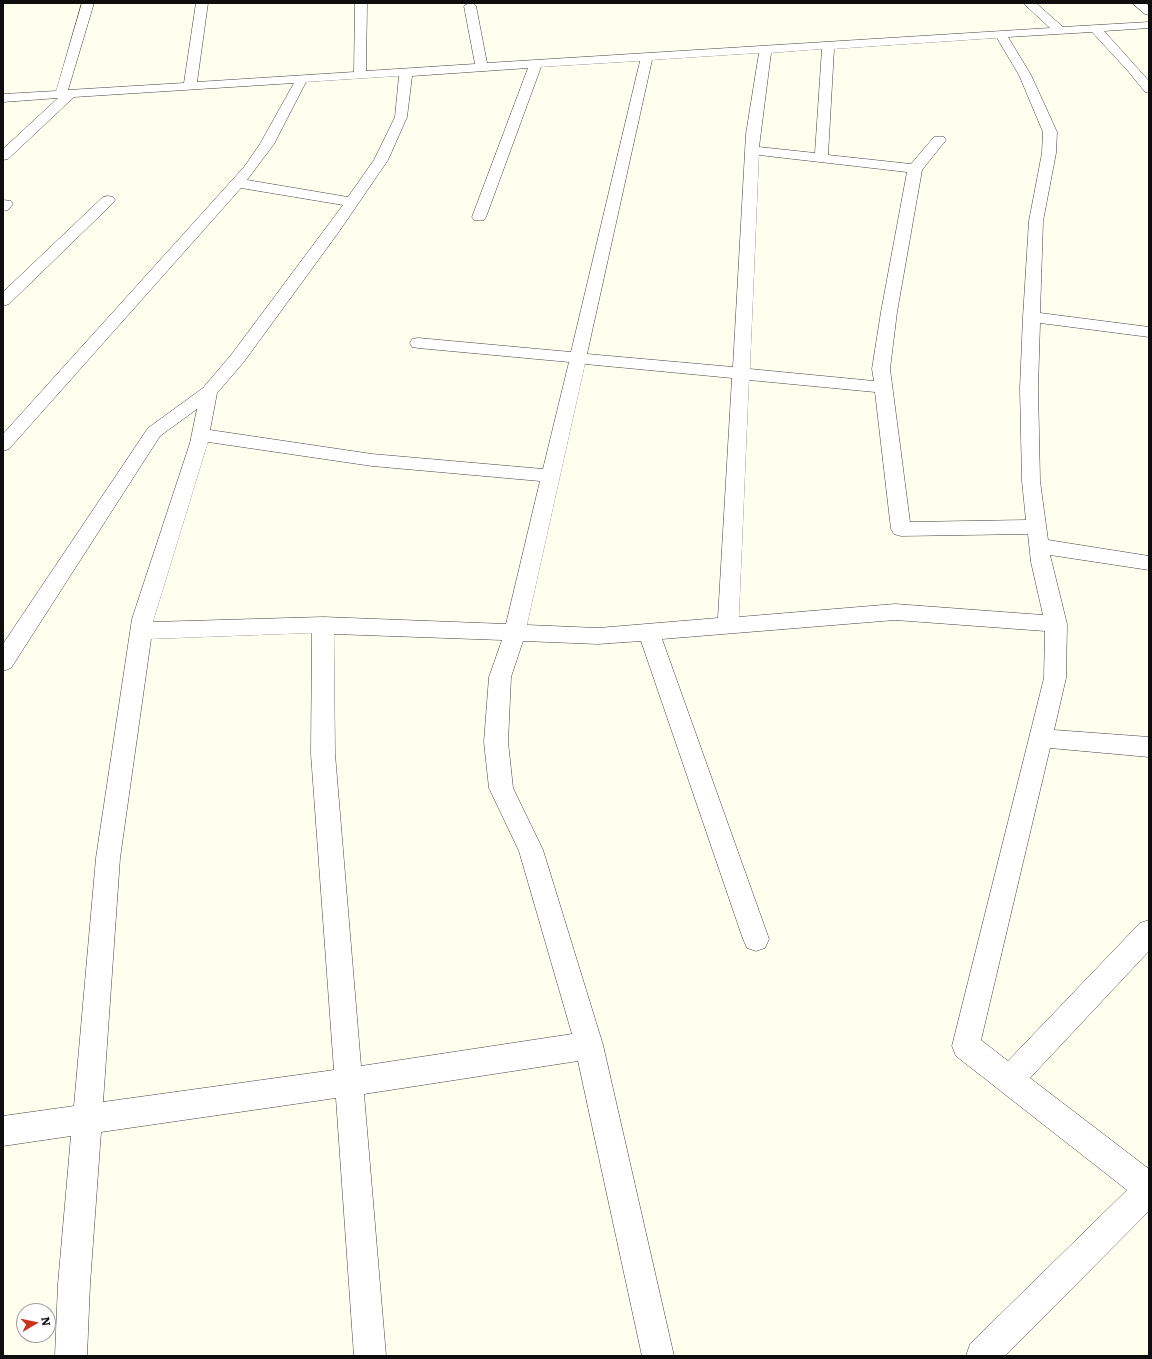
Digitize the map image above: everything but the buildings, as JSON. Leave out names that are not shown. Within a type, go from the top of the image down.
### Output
[{"type":"street","points":[[3,156],[66,94],[88,3]]},
{"type":"street","points":[[190,86],[202,3]]},
{"type":"street","points":[[360,75],[361,3]]},
{"type":"street","points":[[1030,3],[1059,30]]},
{"type":"street","points":[[1138,3],[1149,12]]},
{"type":"street","points":[[470,6],[482,67]]},
{"type":"street","points":[[3,98],[1149,24]]},
{"type":"street","points":[[1094,28],[1132,68],[1149,89]]},
{"type":"street","points":[[982,1356],[1149,1189],[966,1046],[1055,678],[1056,624],[1038,537],[1031,481],[1029,388],[1036,221],[1049,153],[1050,132],[1025,75],[1000,34]]},
{"type":"street","points":[[821,158],[828,45]]},
{"type":"street","points":[[728,626],[753,134],[766,49]]},
{"type":"street","points":[[647,57],[514,633],[500,677],[496,742],[501,788],[531,850],[589,1045],[658,1356]]},
{"type":"street","points":[[479,217],[536,64]]},
{"type":"street","points":[[3,662],[154,432],[209,392],[237,359],[381,160],[401,117],[406,72]]},
{"type":"street","points":[[3,445],[249,170],[267,144],[302,79]]},
{"type":"street","points":[[939,140],[915,169],[889,312],[881,369],[901,529],[1038,537],[1149,563]]},
{"type":"street","points":[[752,150],[915,169]]},
{"type":"street","points":[[238,182],[352,202]]},
{"type":"street","points":[[3,302],[108,200]]},
{"type":"street","points":[[1031,317],[1149,332]]},
{"type":"street","points":[[418,343],[884,387]]},
{"type":"street","points":[[71,1356],[74,1284],[108,858],[143,619],[201,435],[209,392]]},
{"type":"street","points":[[201,435],[372,460],[551,476]]},
{"type":"street","points":[[141,631],[323,625],[598,636],[895,612],[1056,624]]},
{"type":"street","points":[[323,625],[323,754],[370,1356]]},
{"type":"street","points":[[649,632],[756,939]]},
{"type":"street","points":[[1040,738],[1149,747]]},
{"type":"street","points":[[1009,1080],[1149,932]]},
{"type":"street","points":[[3,1132],[87,1121],[589,1045]]}]
